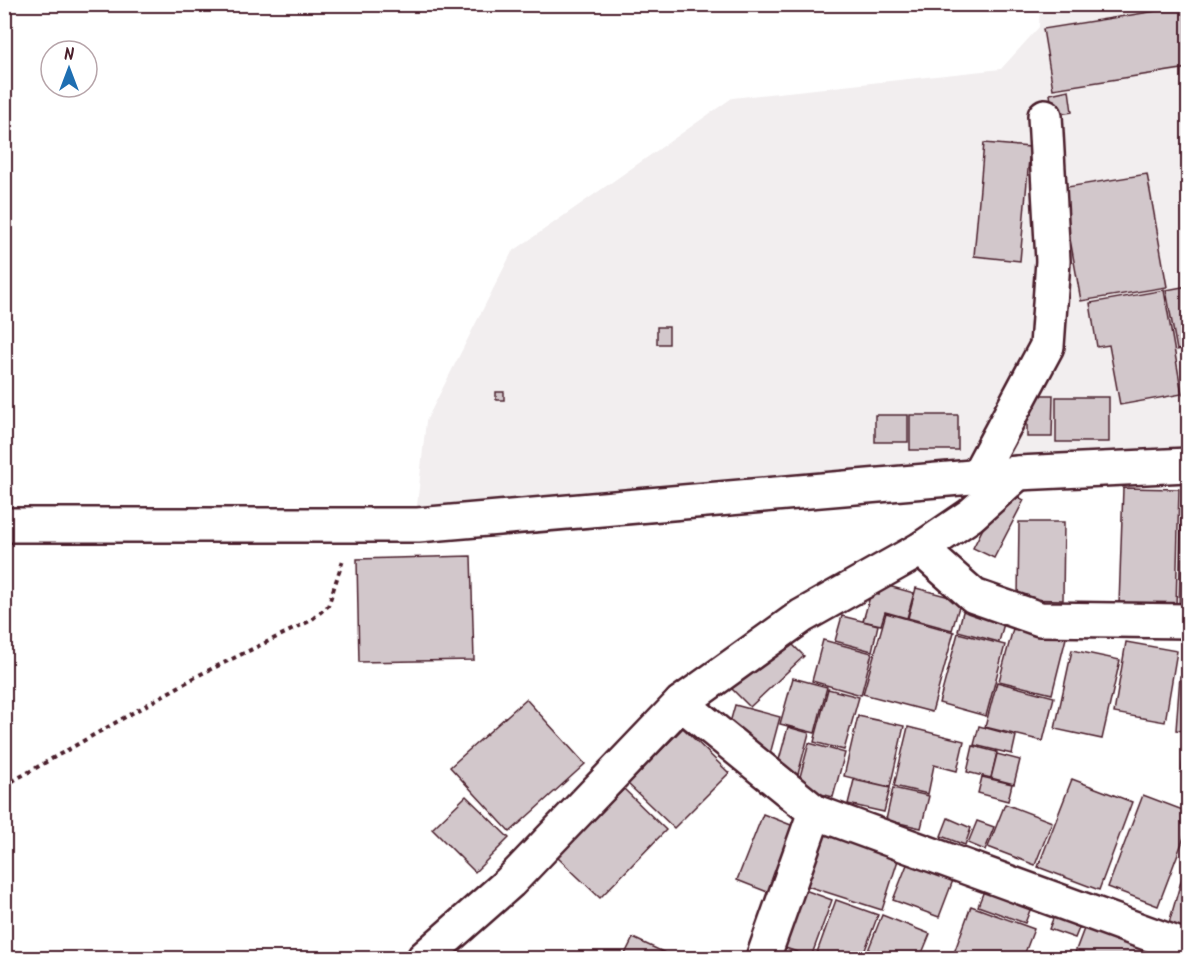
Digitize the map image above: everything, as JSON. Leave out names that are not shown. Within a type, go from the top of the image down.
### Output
[{"type":"street","points":[[977,477],[1047,346],[1053,261],[1045,116]]},
{"type":"street","points":[[4,525],[418,525],[1018,473],[1188,465]]},
{"type":"street","points":[[424,958],[510,882],[681,704],[801,616],[921,549],[971,515],[1018,473]]},
{"type":"street","points":[[921,549],[974,596],[1040,619],[1188,621]]},
{"type":"street","points":[[681,704],[815,812],[1188,948]]},
{"type":"street","points":[[763,958],[815,812]]},
{"type":"path","points":[[4,786],[201,674],[310,621],[328,606],[354,525]]},
{"type":"shaded area","points":[[1040,5],[1188,5],[1188,446],[417,506],[426,421],[512,252],[732,98],[1001,69],[1039,27]]},
{"type":"building","points":[[1188,6],[1188,68],[1053,89],[1043,29]]},
{"type":"building","points":[[1069,90],[1072,112],[1053,115],[1050,94]]},
{"type":"building","points":[[984,143],[1030,147],[1020,261],[974,256]]},
{"type":"building","points":[[1147,174],[1167,287],[1081,301],[1061,188]]},
{"type":"building","points":[[1188,286],[1188,348],[1177,350],[1166,290]]},
{"type":"building","points":[[1164,290],[1182,394],[1120,405],[1109,345],[1097,347],[1090,303]]},
{"type":"building","points":[[657,327],[669,327],[669,344],[657,344]]},
{"type":"building","points":[[496,392],[504,392],[504,400],[496,400]]},
{"type":"building","points":[[1027,395],[1053,395],[1052,437],[1027,437]]},
{"type":"building","points":[[1056,397],[1109,397],[1109,442],[1056,442]]},
{"type":"building","points":[[875,415],[908,415],[908,442],[875,442]]},
{"type":"building","points":[[910,415],[958,415],[958,450],[910,450]]},
{"type":"building","points":[[1123,488],[1179,489],[1176,607],[1119,605]]},
{"type":"building","points":[[1182,488],[1188,488],[1188,606],[1179,606]]},
{"type":"building","points":[[1003,489],[1024,500],[994,558],[973,548]]},
{"type":"building","points":[[1019,522],[1064,522],[1063,600],[1018,599]]},
{"type":"building","points":[[471,556],[474,660],[359,662],[357,559]]},
{"type":"building","points":[[881,584],[914,593],[907,618],[885,612],[881,625],[863,621],[871,593],[879,595]]},
{"type":"building","points":[[916,588],[961,600],[952,630],[908,618]]},
{"type":"building","points":[[965,604],[1006,616],[999,642],[958,631]]},
{"type":"building","points":[[886,613],[954,632],[932,712],[863,694]]},
{"type":"building","points":[[842,616],[878,625],[872,651],[835,641]]},
{"type":"building","points":[[1015,621],[1067,634],[1052,694],[999,681]]},
{"type":"building","points":[[1186,622],[1188,623],[1188,675],[1182,674]]},
{"type":"building","points":[[958,633],[1005,645],[986,716],[939,703]]},
{"type":"building","points":[[783,635],[804,656],[750,707],[729,686]]},
{"type":"building","points":[[823,640],[872,653],[861,695],[812,681]]},
{"type":"building","points":[[1126,642],[1177,651],[1165,722],[1114,713]]},
{"type":"building","points":[[1072,650],[1120,660],[1102,739],[1055,729]]},
{"type":"building","points":[[1180,676],[1188,676],[1188,770],[1182,769],[1185,731],[1176,730]]},
{"type":"building","points":[[793,678],[827,687],[815,733],[780,724]]},
{"type":"building","points":[[997,682],[1054,697],[1043,741],[985,727]]},
{"type":"building","points":[[828,689],[859,697],[844,750],[814,742]]},
{"type":"building","points":[[526,699],[585,764],[510,832],[450,767]]},
{"type":"building","points":[[735,705],[780,717],[769,758],[726,737]]},
{"type":"building","points":[[858,716],[904,726],[890,787],[844,776]]},
{"type":"building","points":[[979,726],[1016,736],[1012,754],[974,745]]},
{"type":"building","points":[[788,727],[809,733],[797,778],[776,771]]},
{"type":"building","points":[[908,727],[964,741],[957,771],[934,765],[928,794],[894,786]]},
{"type":"building","points":[[683,728],[729,773],[674,828],[628,784]]},
{"type":"building","points":[[809,743],[845,753],[833,797],[797,788]]},
{"type":"building","points":[[973,746],[997,752],[991,778],[967,772]]},
{"type":"building","points":[[997,754],[1020,760],[1014,784],[991,778]]},
{"type":"building","points":[[982,777],[1012,784],[1008,801],[978,793]]},
{"type":"building","points":[[1072,779],[1132,802],[1099,890],[1038,867]]},
{"type":"building","points":[[854,780],[890,788],[884,812],[848,804]]},
{"type":"building","points":[[893,788],[929,796],[921,828],[886,820]]},
{"type":"building","points":[[624,789],[666,830],[600,898],[557,857]]},
{"type":"building","points":[[1143,795],[1188,812],[1188,827],[1158,906],[1108,887]]},
{"type":"building","points":[[466,796],[509,838],[475,872],[432,829]]},
{"type":"building","points":[[1005,804],[1052,822],[1035,865],[988,847]]},
{"type":"building","points":[[763,814],[796,827],[770,893],[737,880]]},
{"type":"building","points":[[948,818],[971,828],[965,845],[941,836]]},
{"type":"building","points":[[977,821],[994,827],[985,850],[968,843]]},
{"type":"building","points":[[821,833],[899,857],[882,910],[804,885]]},
{"type":"building","points":[[910,857],[955,875],[939,917],[893,900]]},
{"type":"building","points":[[1188,857],[1188,936],[1167,930]]},
{"type":"building","points":[[987,883],[1034,900],[1025,923],[978,906]]},
{"type":"building","points":[[802,889],[832,900],[811,957],[780,946]]},
{"type":"building","points":[[836,900],[878,915],[862,958],[815,958]]},
{"type":"building","points":[[971,906],[1034,929],[1023,958],[968,958],[954,953]]},
{"type":"building","points":[[1056,911],[1082,921],[1075,938],[1049,929]]},
{"type":"building","points":[[882,915],[930,934],[920,958],[865,958]]},
{"type":"building","points":[[1085,926],[1171,958],[1073,958]]},
{"type":"building","points":[[633,938],[676,958],[623,958]]}]
